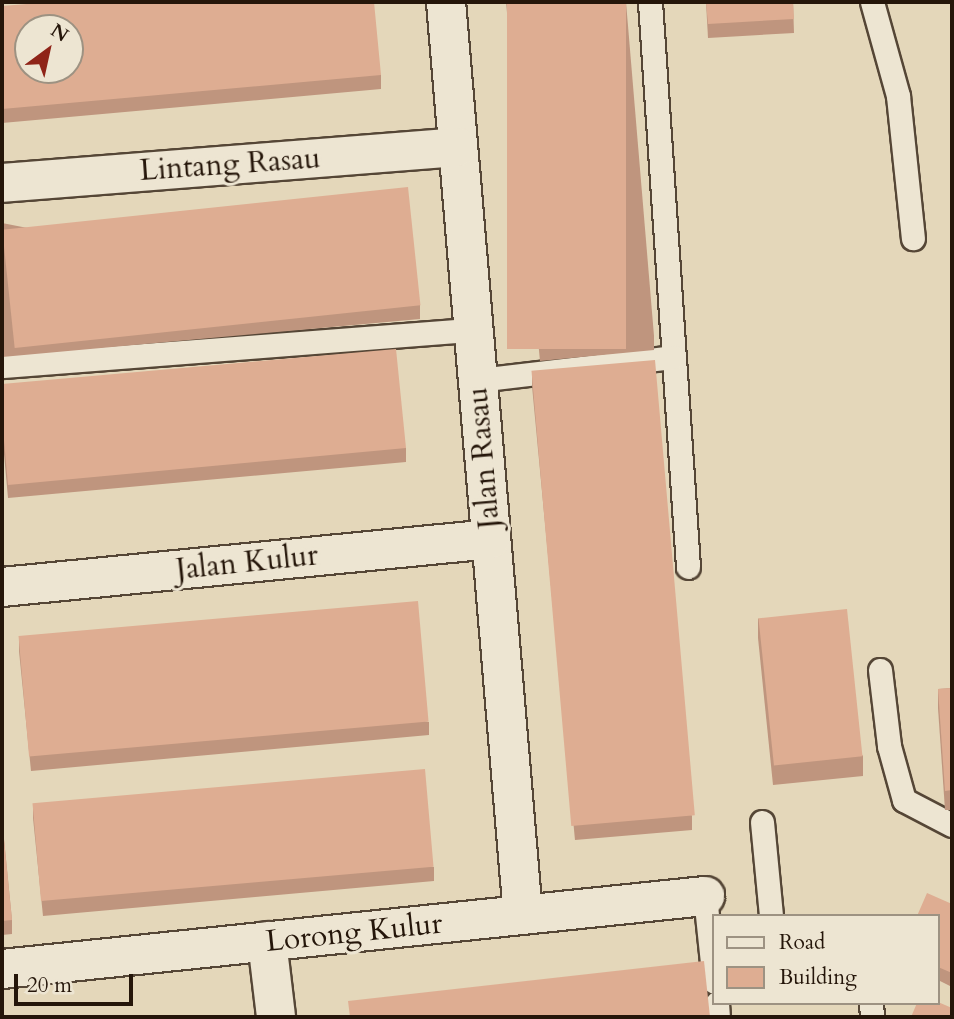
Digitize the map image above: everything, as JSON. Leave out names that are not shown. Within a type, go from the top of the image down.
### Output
[{"type":"street","name":"Jalan Rasau","points":[[446,2],[523,915]]},
{"type":"street","name":"Lintang Rasau","points":[[2,183],[458,147]]},
{"type":"street","name":"Jalan Kulur","points":[[2,587],[491,539]]},
{"type":"street","name":"Lorong Kulur","points":[[2,969],[705,896]]},
{"type":"street","points":[[267,942],[276,1017]]},
{"type":"lane","points":[[650,2],[688,568]]},
{"type":"lane","points":[[872,2],[898,96],[913,238]]},
{"type":"lane","points":[[2,366],[474,330]]},
{"type":"lane","points":[[478,380],[674,357]]},
{"type":"lane","points":[[880,670],[889,746],[904,800],[952,825]]},
{"type":"lane","points":[[762,822],[771,914]]},
{"type":"lane","points":[[705,896],[712,963]]},
{"type":"building","points":[[51,2],[374,2],[381,75],[2,109],[2,6]]},
{"type":"building","points":[[507,2],[626,2],[626,349],[507,349]]},
{"type":"building","points":[[706,2],[793,2],[794,19],[708,24]]},
{"type":"building","points":[[408,187],[420,305],[15,348],[2,230]]},
{"type":"building","points":[[396,349],[406,448],[8,485],[2,384]]},
{"type":"building","points":[[655,360],[695,815],[571,826],[531,371]]},
{"type":"building","points":[[418,601],[429,722],[29,756],[19,636]]},
{"type":"building","points":[[847,609],[862,756],[774,765],[758,618]]},
{"type":"building","points":[[952,688],[952,790],[945,791],[938,689]]},
{"type":"building","points":[[425,769],[434,867],[41,901],[32,803]]},
{"type":"building","points":[[2,819],[12,920],[2,921]]},
{"type":"building","points":[[927,893],[952,904],[952,973],[940,968],[940,914],[918,914]]},
{"type":"building","points":[[704,961],[710,1017],[350,1017],[348,1001]]},
{"type":"building","points":[[940,1003],[952,1008],[952,1017],[911,1017],[916,1005],[940,1005]]}]
